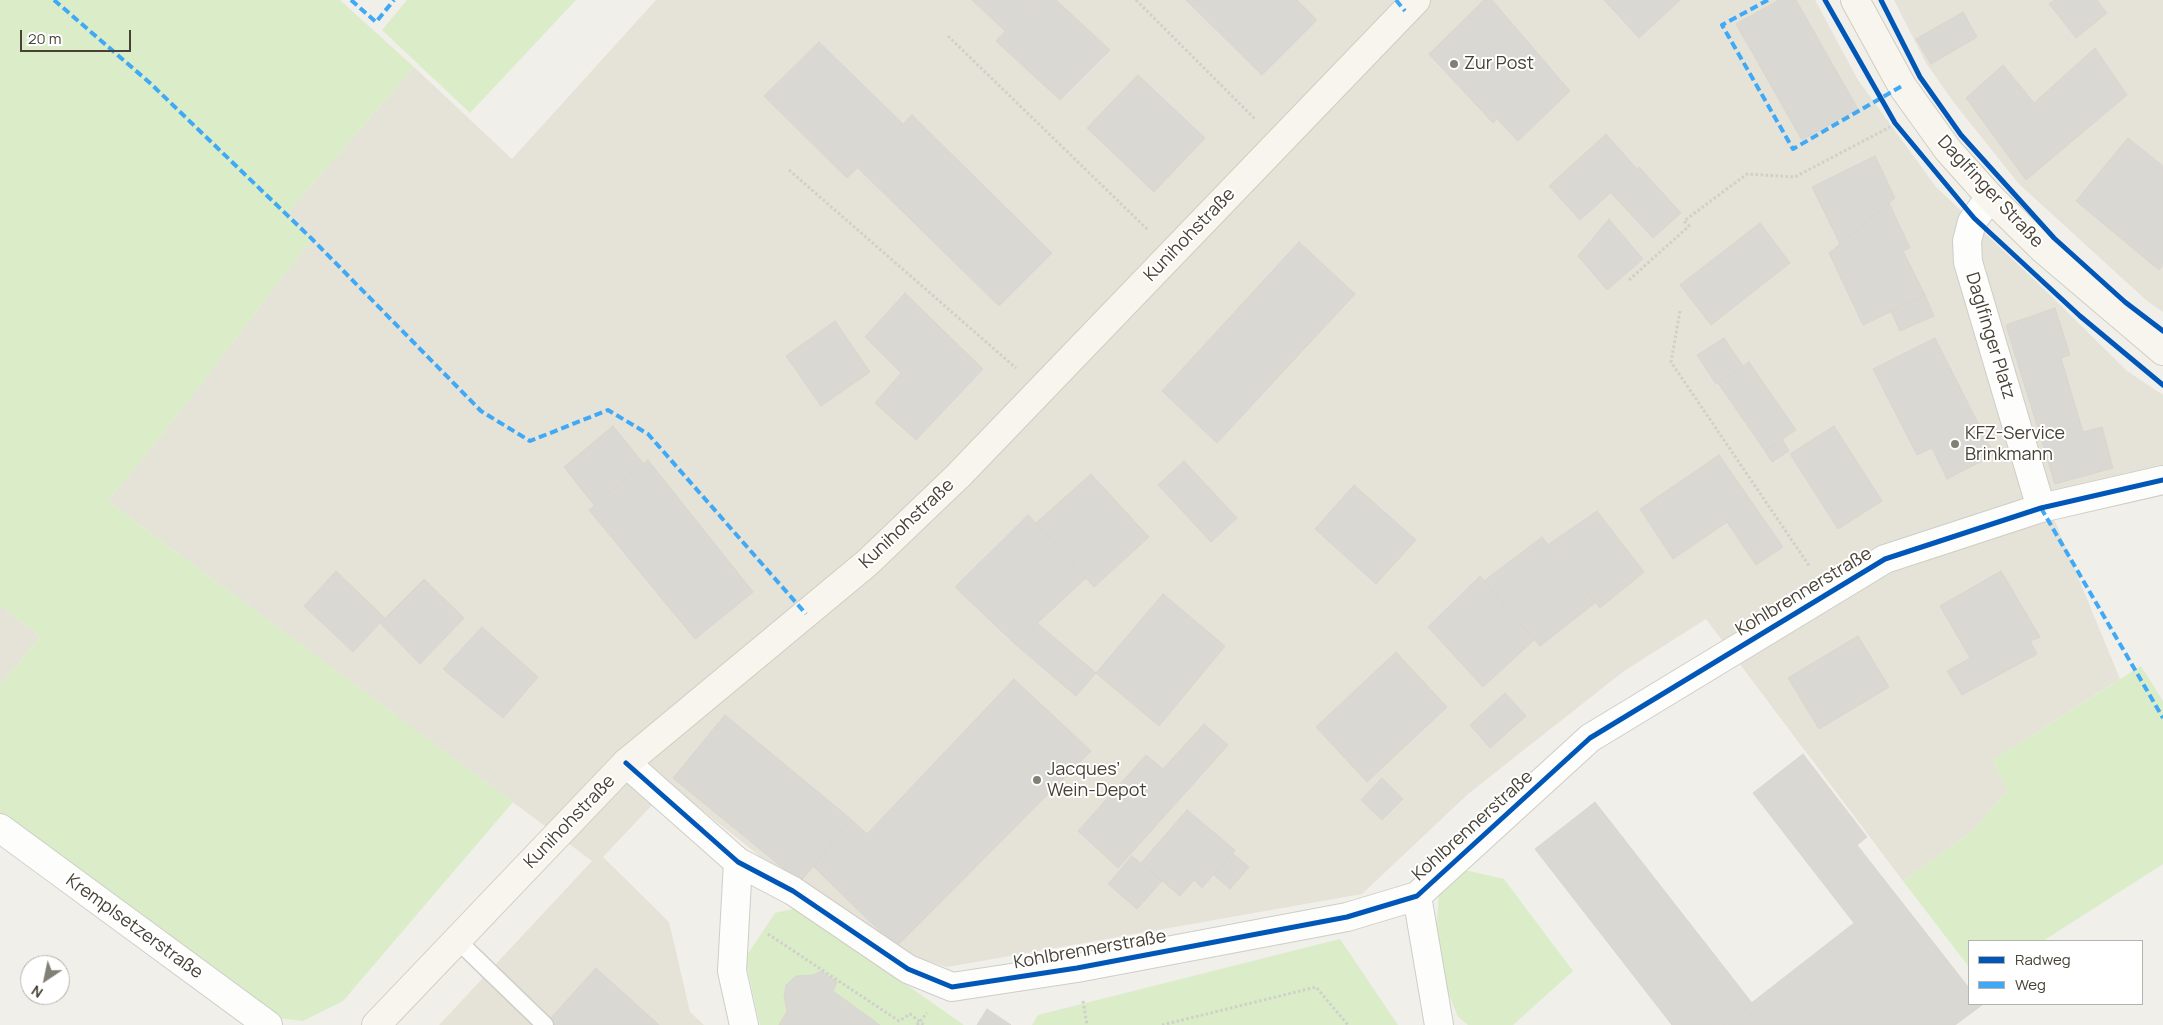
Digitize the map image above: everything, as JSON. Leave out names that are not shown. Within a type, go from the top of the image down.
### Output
[{"type":"street","name":"Daglfinger Straße","points":[[1855,0],[1902,86],[1948,150],[1990,197],[2043,249],[2163,351]]},
{"type":"street","name":"Kunihohstraße","points":[[376,1025],[626,763],[867,563],[958,476],[1278,142],[1406,4]]},
{"type":"street","name":"Daglfinger Platz","points":[[1990,197],[1972,222],[1967,241],[1968,262],[2041,508]]},
{"type":"street","name":"Kohlbrennerstraße","points":[[626,763],[738,862],[793,891],[908,969],[952,987],[1077,968],[1347,917],[1417,896],[1590,738],[1885,559],[2041,508],[2163,480]]},
{"type":"street","name":"Kremplsetzerstraße","points":[[0,828],[268,1025]]},
{"type":"street","points":[[738,862],[732,971],[744,1025]]},
{"type":"street","points":[[1417,896],[1439,1025]]},
{"type":"lane","points":[[456,939],[545,1025]]},
{"type":"path","points":[[1136,0],[1278,142]]},
{"type":"path","points":[[948,36],[1172,253]]},
{"type":"path","points":[[1629,280],[1689,226],[1684,221],[1747,174],[1795,176],[1895,123]]},
{"type":"path","points":[[789,170],[1041,389]]},
{"type":"path","points":[[1680,311],[1670,362],[1828,593]]},
{"type":"path","points":[[735,913],[899,1021],[910,1014],[924,1025]]},
{"type":"path","points":[[1162,1025],[1316,987],[1348,1025]]},
{"type":"shaded area","points":[[656,0],[1815,0],[1858,80],[1936,187],[2127,371],[2163,395],[2163,494],[2054,519],[2120,679],[1993,760],[2007,791],[1973,830],[1903,881],[1706,619],[1624,671],[1468,794],[1362,894],[947,967],[897,951],[792,882],[671,785],[603,857],[669,922],[690,1012],[704,1025],[439,1025],[592,861],[108,501],[162,435],[312,239],[287,214],[414,67],[512,159]]},
{"type":"shaded area","points":[[1894,0],[2163,0],[2163,312],[2146,300],[2019,184],[1955,104],[1926,63]]},
{"type":"shaded area","points":[[0,605],[40,637],[0,685]]},
{"type":"green space","points":[[0,0],[340,0],[414,67],[287,214],[312,239],[162,435],[108,501],[513,802],[343,1001],[303,1021],[270,1017],[0,818],[0,685],[40,637],[0,605]]},
{"type":"green space","points":[[407,0],[576,0],[470,113],[382,30]]},
{"type":"green space","points":[[2141,666],[2163,701],[2163,864],[2045,940],[1968,940],[1968,966],[1903,881],[1973,830],[2007,791],[1993,760]]},
{"type":"green space","points":[[1456,868],[1504,879],[1573,971],[1513,1025],[1468,1025],[1458,1017],[1445,985],[1436,933],[1439,894]]},
{"type":"green space","points":[[797,908],[964,1025],[760,1025],[745,958],[775,913]]},
{"type":"green space","points":[[1340,939],[1398,1025],[1032,1025],[1038,1015]]},
{"type":"building","points":[[972,0],[1034,0],[1005,31]]},
{"type":"building","points":[[1034,0],[1056,0],[1110,50],[1060,100],[996,41]]},
{"type":"building","points":[[1186,0],[1297,0],[1317,20],[1262,75]]},
{"type":"building","points":[[1484,0],[1492,0],[1570,91],[1518,141],[1497,119],[1493,123],[1429,54]]},
{"type":"building","points":[[1604,0],[1680,0],[1639,38]]},
{"type":"building","points":[[1779,0],[1796,0],[1858,109],[1802,140],[1736,24]]},
{"type":"building","points":[[2055,0],[2097,0],[2107,13],[2076,38],[2049,4]]},
{"type":"building","points":[[1963,12],[1977,37],[1931,64],[1916,39]]},
{"type":"building","points":[[819,42],[903,124],[847,178],[764,96]]},
{"type":"building","points":[[2095,48],[2127,95],[2026,180],[1966,98],[2003,65],[2034,103]]},
{"type":"building","points":[[1138,75],[1205,138],[1154,192],[1087,128]]},
{"type":"building","points":[[912,115],[1052,253],[999,306],[858,168]]},
{"type":"building","points":[[1606,134],[1637,169],[1580,220],[1549,186]]},
{"type":"building","points":[[2128,138],[2163,166],[2163,265],[2159,270],[2076,201]]},
{"type":"building","points":[[1875,156],[1895,198],[1840,244],[1812,187]]},
{"type":"building","points":[[1639,167],[1681,213],[1653,238],[1611,193]]},
{"type":"building","points":[[1889,203],[1910,248],[1903,251],[1925,295],[1863,325],[1829,253]]},
{"type":"building","points":[[1609,219],[1643,259],[1607,290],[1578,256]]},
{"type":"building","points":[[1760,223],[1790,263],[1711,325],[1680,285]]},
{"type":"building","points":[[1299,242],[1355,294],[1217,443],[1162,391]]},
{"type":"building","points":[[905,293],[983,369],[916,440],[875,403],[901,373],[865,337]]},
{"type":"building","points":[[1925,295],[1934,316],[1900,331],[1891,311]]},
{"type":"building","points":[[2055,308],[2070,355],[2061,358],[2083,432],[2102,427],[2113,468],[2055,484],[2006,325]]},
{"type":"building","points":[[835,321],[870,372],[821,406],[786,356]]},
{"type":"building","points":[[1724,338],[1743,366],[1716,384],[1697,355]]},
{"type":"building","points":[[1935,338],[1994,455],[1947,479],[1932,448],[1917,455],[1873,369]]},
{"type":"building","points":[[1749,362],[1796,430],[1765,451],[1718,383]]},
{"type":"building","points":[[613,426],[644,464],[594,505],[564,467]]},
{"type":"building","points":[[1834,426],[1882,501],[1838,529],[1790,454]]},
{"type":"building","points":[[1782,439],[1789,451],[1772,462],[1765,451]]},
{"type":"building","points":[[1719,455],[1783,547],[1756,565],[1727,522],[1673,559],[1640,509]]},
{"type":"building","points":[[648,460],[753,592],[695,639],[589,510]]},
{"type":"building","points":[[1184,461],[1237,518],[1211,542],[1158,485]]},
{"type":"building","points":[[1091,474],[1149,537],[1094,587],[1036,523]]},
{"type":"building","points":[[1354,485],[1416,540],[1376,584],[1315,529]]},
{"type":"building","points":[[1597,511],[1644,572],[1600,608],[1549,544]]},
{"type":"building","points":[[1028,515],[1086,578],[1015,644],[955,587]]},
{"type":"building","points":[[1542,537],[1595,603],[1540,646],[1484,581]]},
{"type":"building","points":[[336,571],[385,618],[424,579],[464,618],[420,664],[380,623],[353,652],[304,606]]},
{"type":"building","points":[[2001,571],[2040,637],[2030,641],[2037,654],[1962,695],[1947,671],[1970,658],[1940,606]]},
{"type":"building","points":[[1480,576],[1534,640],[1483,687],[1428,627]]},
{"type":"building","points":[[1163,594],[1225,646],[1159,726],[1096,673]]},
{"type":"building","points":[[1037,623],[1096,673],[1076,696],[1015,644]]},
{"type":"building","points":[[482,627],[538,677],[503,718],[443,669]]},
{"type":"building","points":[[1858,636],[1889,687],[1819,729],[1788,678]]},
{"type":"building","points":[[1396,652],[1447,707],[1367,782],[1316,727]]},
{"type":"building","points":[[1014,679],[1091,751],[896,947],[813,866],[852,820],[867,834]]},
{"type":"building","points":[[1505,693],[1526,716],[1490,748],[1470,725]]},
{"type":"building","points":[[725,715],[852,820],[800,882],[673,778]]},
{"type":"building","points":[[1204,724],[1228,745],[1118,868],[1078,831],[1146,755],[1163,769]]},
{"type":"building","points":[[1803,754],[1867,837],[1857,845],[1968,987],[1968,1005],[1982,1005],[1955,1025],[1759,1025],[1745,1008],[1854,923],[1753,793]]},
{"type":"building","points":[[1382,778],[1403,799],[1382,820],[1361,800]]},
{"type":"building","points":[[1595,802],[1752,1003],[1723,1025],[1672,1025],[1535,849]]},
{"type":"building","points":[[1187,810],[1235,850],[1202,888],[1194,880],[1180,896],[1141,863]]},
{"type":"building","points":[[1232,853],[1249,867],[1230,889],[1214,875]]},
{"type":"building","points":[[1132,856],[1162,881],[1137,909],[1108,884]]},
{"type":"building","points":[[596,968],[659,1025],[555,1025],[549,1020]]},
{"type":"building","points":[[821,971],[837,982],[833,991],[880,1025],[779,1025],[787,1011],[784,997],[786,985],[796,976],[813,975]]},
{"type":"building","points":[[1745,1008],[1759,1025],[1723,1025]]},
{"type":"building","points":[[987,1009],[1011,1025],[977,1025]]},
{"type":"marked path","points":[[54,0],[150,83],[312,239],[481,411],[530,441],[608,410],[648,434],[806,614]]},
{"type":"marked path","points":[[351,0],[376,22],[394,0]]},
{"type":"marked path","points":[[1396,0],[1405,11]]},
{"type":"marked path","points":[[1768,0],[1722,25],[1793,149],[1902,86]]},
{"type":"marked path","points":[[2041,508],[2163,718]]},
{"type":"cycle path","points":[[1825,0],[1895,123],[1974,218],[2080,316],[2163,385]]},
{"type":"cycle path","points":[[1881,0],[1920,77],[1961,135],[2054,238],[2125,302],[2163,331]]},
{"type":"cycle path","points":[[626,763],[738,862],[793,891],[908,969],[952,987],[1077,968],[1347,917],[1417,896],[1590,738],[1885,559],[2041,508],[2163,480]]},
{"type":"place","name":"Zur Post","points":[[1454,64]]},
{"type":"place","name":"KFZ-Service Brinkmann","points":[[1955,444]]},
{"type":"place","name":"Jacques’ Wein-Depot","points":[[1037,780]]}]
